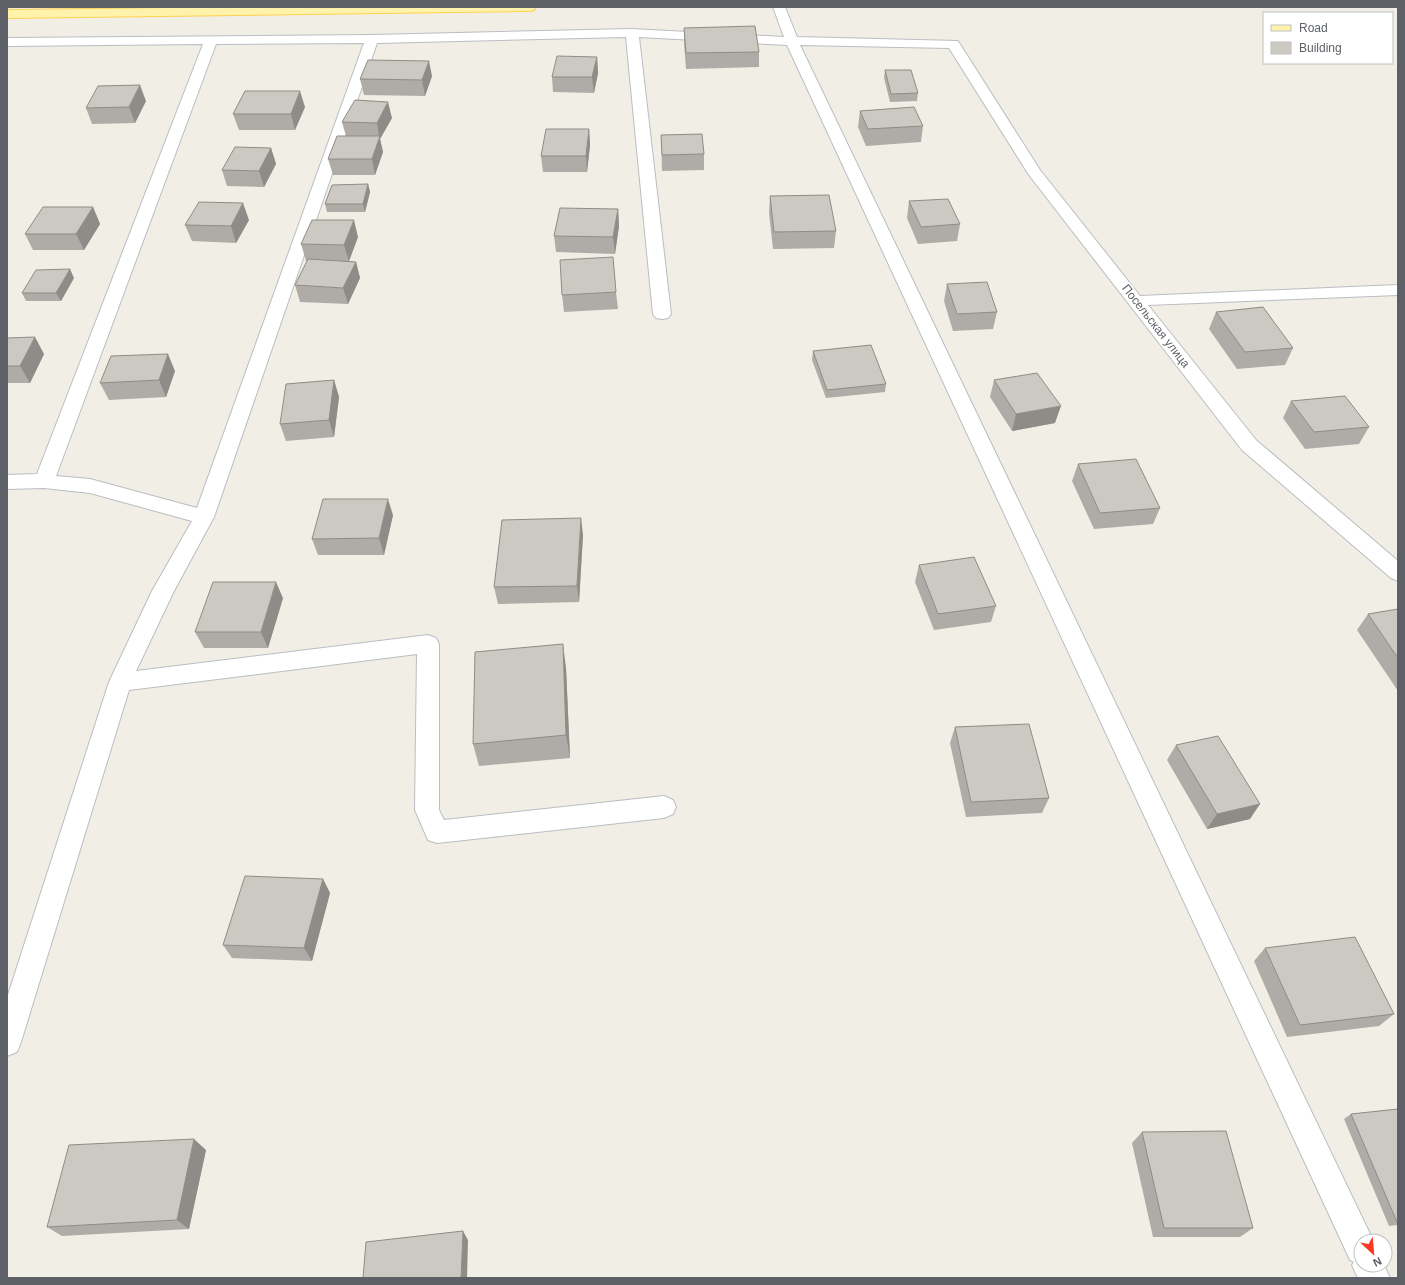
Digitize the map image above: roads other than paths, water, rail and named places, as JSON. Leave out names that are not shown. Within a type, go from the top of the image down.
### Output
[{"type":"main road","points":[[7,14],[530,7]]},
{"type":"street","points":[[779,7],[792,41],[1353,1233]]},
{"type":"street","points":[[7,42],[372,39],[632,33],[792,41]]},
{"type":"street","points":[[632,33],[662,314]]},
{"type":"street","points":[[7,1042],[120,682],[163,591],[204,517],[372,39]]},
{"type":"street","points":[[44,481],[211,41]]},
{"type":"street","name":"Посельская улица","points":[[792,41],[953,44],[1034,172],[1249,445],[1398,573]]},
{"type":"street","points":[[1136,301],[1398,290]]},
{"type":"street","points":[[7,482],[44,481],[90,486],[204,517]]},
{"type":"street","points":[[120,682],[428,644],[427,810],[437,832],[664,807]]}]
